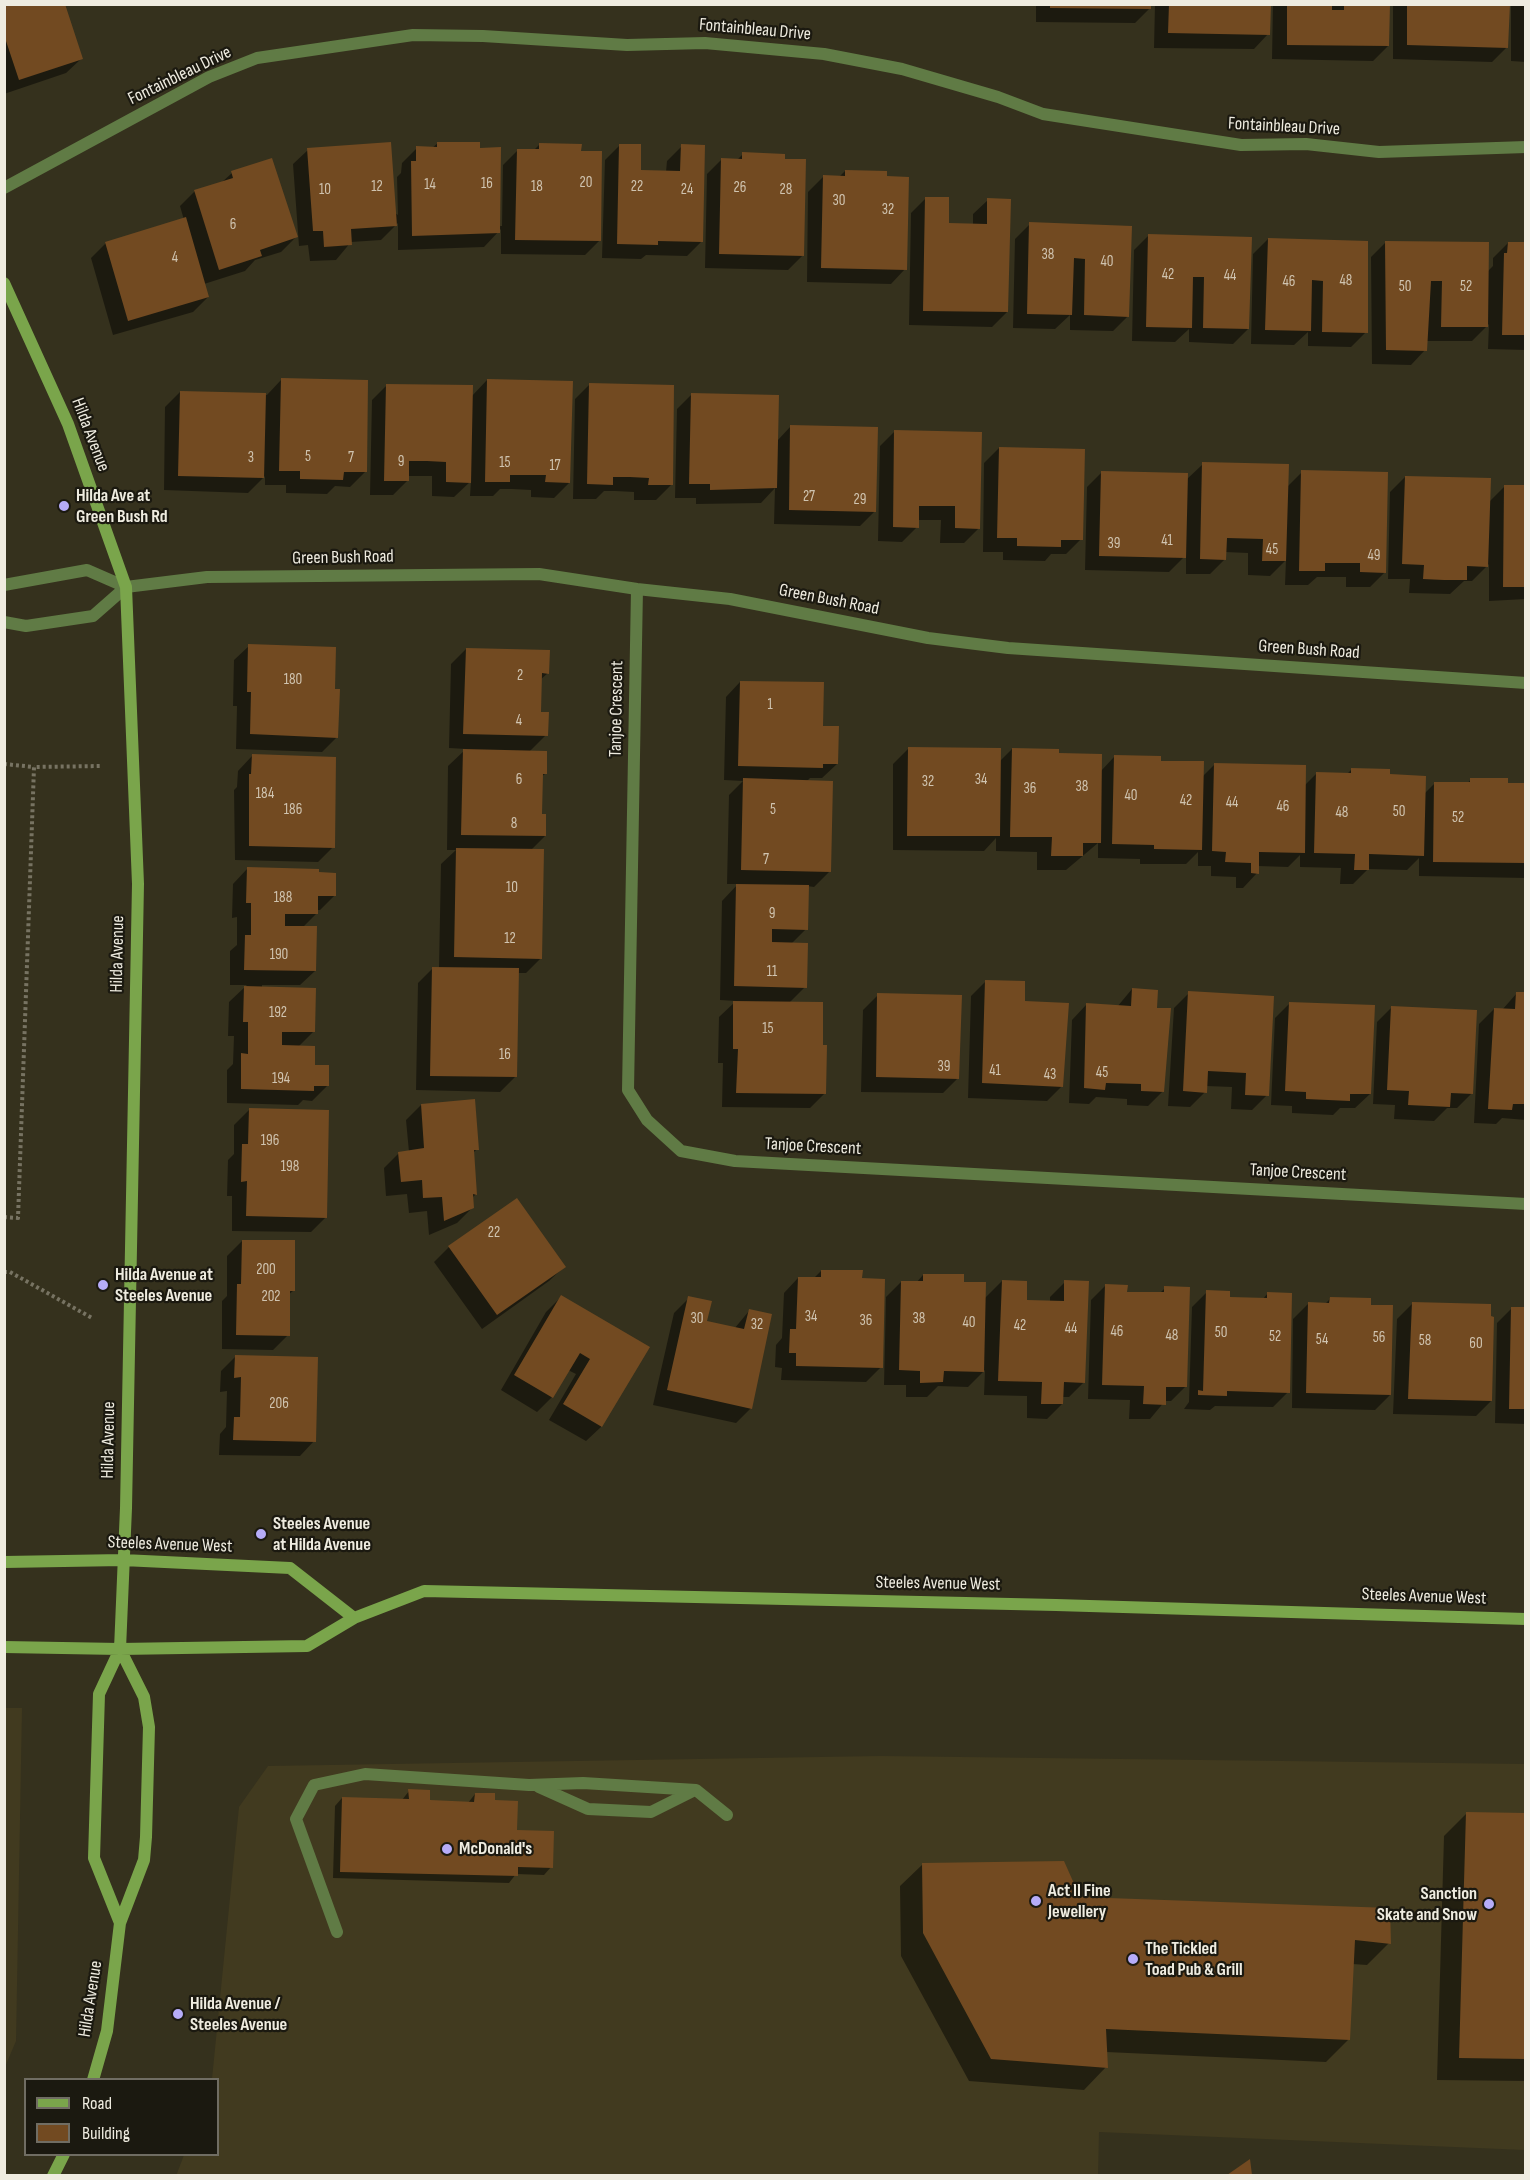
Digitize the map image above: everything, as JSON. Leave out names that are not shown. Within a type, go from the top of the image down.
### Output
[{"type":"street","name":"Fontainbleau Drive","points":[[4,188],[210,77],[257,58],[412,35],[483,36],[627,45],[705,43],[824,54],[902,69],[998,97],[1043,114],[1241,145],[1306,144],[1379,152],[1526,147]]},
{"type":"street","name":"Hilda Avenue","points":[[4,283],[68,424],[126,587],[138,884],[123,1560],[120,1649],[99,1695],[94,1858],[120,1923]]},
{"type":"street","points":[[4,585],[87,570],[126,587],[93,616],[26,626],[4,622]]},
{"type":"street","name":"Green Bush Road","points":[[126,587],[207,577],[538,574],[637,589],[730,599],[928,638],[1008,648],[1526,683]]},
{"type":"street","name":"Tanjoe Crescent","points":[[637,589],[628,1090],[646,1120],[681,1152],[735,1161],[1526,1204]]},
{"type":"street","name":"Steeles Avenue West","points":[[4,1562],[123,1560],[290,1568],[354,1618]]},
{"type":"street","name":"Steeles Avenue West","points":[[4,1647],[120,1649],[307,1646],[354,1618],[424,1592],[1033,1604],[1526,1619]]},
{"type":"street","name":"Hilda Avenue","points":[[93,2078],[107,2031],[120,1923],[144,1860],[149,1727],[144,1697],[120,1649]]},
{"type":"street","points":[[337,1932],[296,1819],[314,1785],[365,1774],[536,1785],[583,1783],[696,1790],[728,1815]]},
{"type":"street","points":[[536,1785],[588,1809],[651,1812],[696,1790]]},
{"type":"street","points":[[53,2175],[63,2156]]},
{"type":"path","points":[[4,764],[34,767],[102,766]]},
{"type":"path","points":[[4,1217],[18,1218],[34,767]]},
{"type":"path","points":[[4,1272],[10,1272],[92,1318]]},
{"type":"shaded area","points":[[5,1708],[22,1708],[16,2041],[5,2067]]},
{"type":"shaded area","points":[[881,1756],[1525,1764],[1525,2150],[1099,2132],[1098,2176],[176,2176],[184,2156],[219,2156],[219,2078],[212,2078],[239,1807],[268,1766]]},
{"type":"building","points":[[4,4],[65,4],[83,59],[19,80],[4,35]]},
{"type":"building","points":[[1050,4],[1151,4],[1151,9],[1050,8]]},
{"type":"building","points":[[1169,4],[1271,4],[1270,35],[1168,33]]},
{"type":"building","points":[[1287,4],[1332,4],[1332,10],[1344,10],[1344,4],[1390,4],[1389,46],[1287,45]]},
{"type":"building","points":[[1407,4],[1510,4],[1508,48],[1407,45]]},
{"type":"building","points":[[391,142],[397,226],[351,229],[352,245],[324,247],[323,231],[313,231],[307,148]]},
{"type":"building","points":[[437,142],[480,142],[480,148],[501,147],[500,233],[412,236],[411,161],[416,161],[416,146],[437,147]]},
{"type":"building","points":[[539,143],[582,144],[581,151],[602,151],[601,241],[515,240],[517,149],[539,149]]},
{"type":"building","points":[[619,144],[641,144],[641,170],[680,171],[681,144],[705,145],[703,242],[658,241],[658,245],[617,244]]},
{"type":"building","points":[[742,152],[785,154],[785,159],[806,159],[804,256],[719,254],[721,158],[742,159]]},
{"type":"building","points":[[272,158],[298,237],[260,250],[262,256],[219,270],[194,190],[233,178],[231,171]]},
{"type":"building","points":[[845,170],[887,171],[887,176],[909,177],[907,270],[821,268],[823,175],[845,176]]},
{"type":"building","points":[[925,197],[949,197],[949,223],[987,224],[987,198],[1011,199],[1008,312],[923,311]]},
{"type":"building","points":[[186,217],[209,297],[128,321],[105,242]]},
{"type":"building","points":[[1029,222],[1132,226],[1129,317],[1084,315],[1085,259],[1074,258],[1072,315],[1027,314]]},
{"type":"building","points":[[1148,234],[1252,237],[1249,329],[1203,328],[1204,277],[1193,277],[1192,328],[1146,327]]},
{"type":"building","points":[[1268,238],[1368,241],[1368,333],[1322,332],[1323,281],[1312,280],[1311,331],[1265,330]]},
{"type":"building","points":[[1385,241],[1489,242],[1488,327],[1441,327],[1442,281],[1431,281],[1427,351],[1386,350]]},
{"type":"building","points":[[1508,242],[1526,242],[1526,335],[1502,335],[1504,253],[1507,253]]},
{"type":"building","points":[[281,378],[368,380],[367,472],[344,472],[343,480],[300,479],[300,471],[279,471]]},
{"type":"building","points":[[487,379],[573,381],[570,483],[545,482],[546,475],[510,475],[510,482],[485,482]]},
{"type":"building","points":[[589,383],[674,385],[673,485],[648,485],[649,478],[630,477],[613,477],[613,485],[587,484]]},
{"type":"building","points":[[386,384],[473,385],[471,483],[446,482],[446,462],[427,461],[409,461],[409,481],[384,481]]},
{"type":"building","points":[[180,391],[266,393],[264,478],[178,476]]},
{"type":"building","points":[[691,393],[779,395],[777,488],[710,490],[710,484],[689,484]]},
{"type":"building","points":[[790,425],[878,427],[876,512],[789,510]]},
{"type":"building","points":[[894,430],[982,432],[980,529],[955,528],[955,506],[919,506],[919,528],[893,527]]},
{"type":"building","points":[[999,447],[1085,449],[1083,540],[1061,540],[1061,547],[1017,546],[1017,538],[997,538]]},
{"type":"building","points":[[1202,462],[1289,464],[1286,561],[1262,561],[1263,539],[1227,538],[1226,560],[1200,559]]},
{"type":"building","points":[[1301,470],[1388,472],[1386,573],[1360,572],[1360,563],[1325,563],[1325,571],[1299,571]]},
{"type":"building","points":[[1101,471],[1188,473],[1186,558],[1099,556]]},
{"type":"building","points":[[1405,476],[1491,478],[1488,567],[1467,566],[1467,580],[1444,580],[1423,579],[1424,565],[1402,564]]},
{"type":"building","points":[[1504,485],[1526,485],[1526,587],[1503,587]]},
{"type":"building","points":[[248,644],[336,647],[335,689],[340,689],[338,738],[250,734],[251,692],[247,692]]},
{"type":"building","points":[[466,648],[550,650],[549,674],[542,673],[541,712],[549,712],[548,736],[463,734]]},
{"type":"building","points":[[740,681],[824,682],[823,726],[839,726],[838,764],[823,764],[823,768],[738,766]]},
{"type":"building","points":[[908,747],[1001,748],[1000,836],[907,836]]},
{"type":"building","points":[[1012,748],[1059,749],[1059,753],[1102,754],[1101,843],[1083,843],[1083,856],[1051,856],[1052,837],[1010,837]]},
{"type":"building","points":[[463,749],[547,751],[547,774],[543,774],[542,814],[546,814],[546,836],[461,835]]},
{"type":"building","points":[[252,754],[336,757],[335,848],[249,846],[249,774],[251,774]]},
{"type":"building","points":[[1114,755],[1161,756],[1161,761],[1204,761],[1202,850],[1154,849],[1154,845],[1112,844]]},
{"type":"building","points":[[1214,763],[1306,765],[1305,853],[1259,852],[1259,874],[1251,873],[1251,863],[1225,862],[1226,852],[1212,851]]},
{"type":"building","points":[[1351,768],[1390,769],[1390,774],[1426,776],[1424,856],[1369,854],[1369,870],[1354,870],[1355,854],[1314,853],[1316,772],[1351,773]]},
{"type":"building","points":[[743,778],[833,781],[831,872],[741,870]]},
{"type":"building","points":[[1470,778],[1508,778],[1508,783],[1526,783],[1526,863],[1433,862],[1434,782],[1470,782]]},
{"type":"building","points":[[456,848],[544,849],[542,959],[454,957]]},
{"type":"building","points":[[247,867],[319,869],[319,872],[336,873],[336,896],[318,896],[318,914],[285,914],[285,926],[317,926],[316,971],[244,970],[245,935],[251,935],[251,903],[246,903]]},
{"type":"building","points":[[736,884],[809,885],[808,930],[772,929],[772,942],[808,943],[807,988],[734,986]]},
{"type":"building","points":[[432,967],[519,968],[517,1077],[430,1076]]},
{"type":"building","points":[[985,980],[1025,981],[1025,1001],[1069,1003],[1063,1087],[982,1083]]},
{"type":"building","points":[[244,986],[316,988],[315,1032],[282,1032],[282,1045],[315,1046],[315,1065],[329,1065],[329,1086],[314,1086],[314,1091],[241,1089],[241,1053],[248,1054],[248,1022],[243,1022]]},
{"type":"building","points":[[1132,988],[1158,990],[1157,1008],[1171,1008],[1164,1092],[1141,1091],[1141,1084],[1106,1083],[1105,1090],[1084,1088],[1086,1003],[1131,1006]]},
{"type":"building","points":[[1188,991],[1274,996],[1269,1096],[1245,1095],[1246,1073],[1208,1071],[1207,1093],[1183,1091]]},
{"type":"building","points":[[1516,992],[1526,992],[1526,1104],[1513,1104],[1512,1110],[1488,1109],[1494,1008],[1515,1009]]},
{"type":"building","points":[[877,993],[962,995],[959,1079],[876,1077]]},
{"type":"building","points":[[733,1001],[823,1002],[823,1045],[827,1045],[826,1094],[736,1093],[738,1049],[733,1049]]},
{"type":"building","points":[[1289,1002],[1375,1005],[1371,1094],[1350,1094],[1350,1101],[1306,1099],[1306,1092],[1285,1091]]},
{"type":"building","points":[[1391,1006],[1477,1010],[1473,1094],[1451,1093],[1450,1107],[1408,1105],[1409,1091],[1387,1090]]},
{"type":"building","points":[[475,1099],[479,1150],[474,1150],[477,1195],[473,1194],[474,1208],[444,1221],[442,1197],[423,1198],[422,1180],[401,1182],[398,1152],[424,1148],[421,1104]]},
{"type":"building","points":[[249,1108],[329,1110],[327,1218],[246,1216],[247,1181],[241,1182],[242,1144],[248,1144]]},
{"type":"building","points":[[517,1198],[566,1267],[497,1315],[448,1246]]},
{"type":"building","points":[[242,1240],[295,1240],[295,1291],[290,1291],[290,1336],[236,1335],[237,1284],[241,1284]]},
{"type":"building","points":[[821,1270],[863,1270],[862,1278],[885,1279],[883,1368],[796,1366],[796,1353],[789,1353],[790,1329],[796,1329],[798,1277],[821,1277]]},
{"type":"building","points":[[923,1274],[964,1274],[964,1282],[986,1282],[984,1372],[944,1371],[943,1382],[920,1383],[920,1371],[899,1370],[901,1281],[923,1281]]},
{"type":"building","points":[[1002,1280],[1027,1281],[1027,1300],[1064,1301],[1064,1280],[1089,1281],[1085,1383],[1064,1382],[1063,1404],[1041,1404],[1042,1382],[998,1381]]},
{"type":"building","points":[[1105,1284],[1128,1285],[1127,1292],[1164,1292],[1164,1286],[1190,1287],[1187,1387],[1166,1387],[1166,1405],[1143,1404],[1144,1386],[1102,1385]]},
{"type":"building","points":[[1206,1290],[1230,1291],[1230,1297],[1267,1298],[1267,1292],[1292,1293],[1290,1393],[1227,1391],[1227,1396],[1198,1395],[1198,1390],[1203,1391]]},
{"type":"building","points":[[561,1295],[650,1347],[602,1427],[563,1404],[590,1359],[580,1353],[553,1398],[514,1375]]},
{"type":"building","points":[[688,1296],[712,1301],[707,1321],[744,1329],[749,1309],[772,1314],[752,1409],[667,1390]]},
{"type":"building","points":[[1330,1297],[1371,1298],[1371,1305],[1393,1305],[1391,1395],[1306,1393],[1308,1302],[1329,1303]]},
{"type":"building","points":[[1412,1302],[1491,1304],[1491,1316],[1494,1317],[1492,1401],[1408,1399]]},
{"type":"building","points":[[1511,1307],[1526,1307],[1526,1409],[1509,1409]]},
{"type":"building","points":[[235,1355],[318,1357],[316,1442],[233,1440],[234,1417],[240,1417],[241,1377],[234,1378]]},
{"type":"building","name":"McDonald's","points":[[408,1789],[430,1790],[430,1800],[474,1802],[475,1793],[495,1793],[495,1800],[518,1801],[517,1830],[554,1831],[553,1868],[518,1867],[518,1876],[340,1872],[342,1797],[409,1799]]},
{"type":"building","points":[[1466,1812],[1526,1813],[1526,2059],[1459,2058]]},
{"type":"building","points":[[1064,1861],[1080,1897],[1390,1908],[1391,1944],[1355,1940],[1350,2040],[1106,2029],[1108,2068],[991,2059],[923,1933],[922,1863]]},
{"type":"building","points":[[1250,2159],[1252,2175],[1227,2175]]},
{"type":"place","name":"Hilda Ave at Green Bush Rd","points":[[64,506]]},
{"type":"place","name":"Hilda Avenue at Steeles Avenue","points":[[103,1285]]},
{"type":"place","name":"Steeles Avenue at Hilda Avenue","points":[[261,1534]]},
{"type":"place","name":"McDonald's","points":[[447,1849]]},
{"type":"place","name":"Act II Fine Jewellery","points":[[1036,1901]]},
{"type":"place","name":"Sanction Skate and Snow","points":[[1489,1904]]},
{"type":"place","name":"The Tickled Toad Pub & Grill","points":[[1133,1959]]},
{"type":"place","name":"Hilda Avenue / Steeles Avenue","points":[[178,2014]]}]
